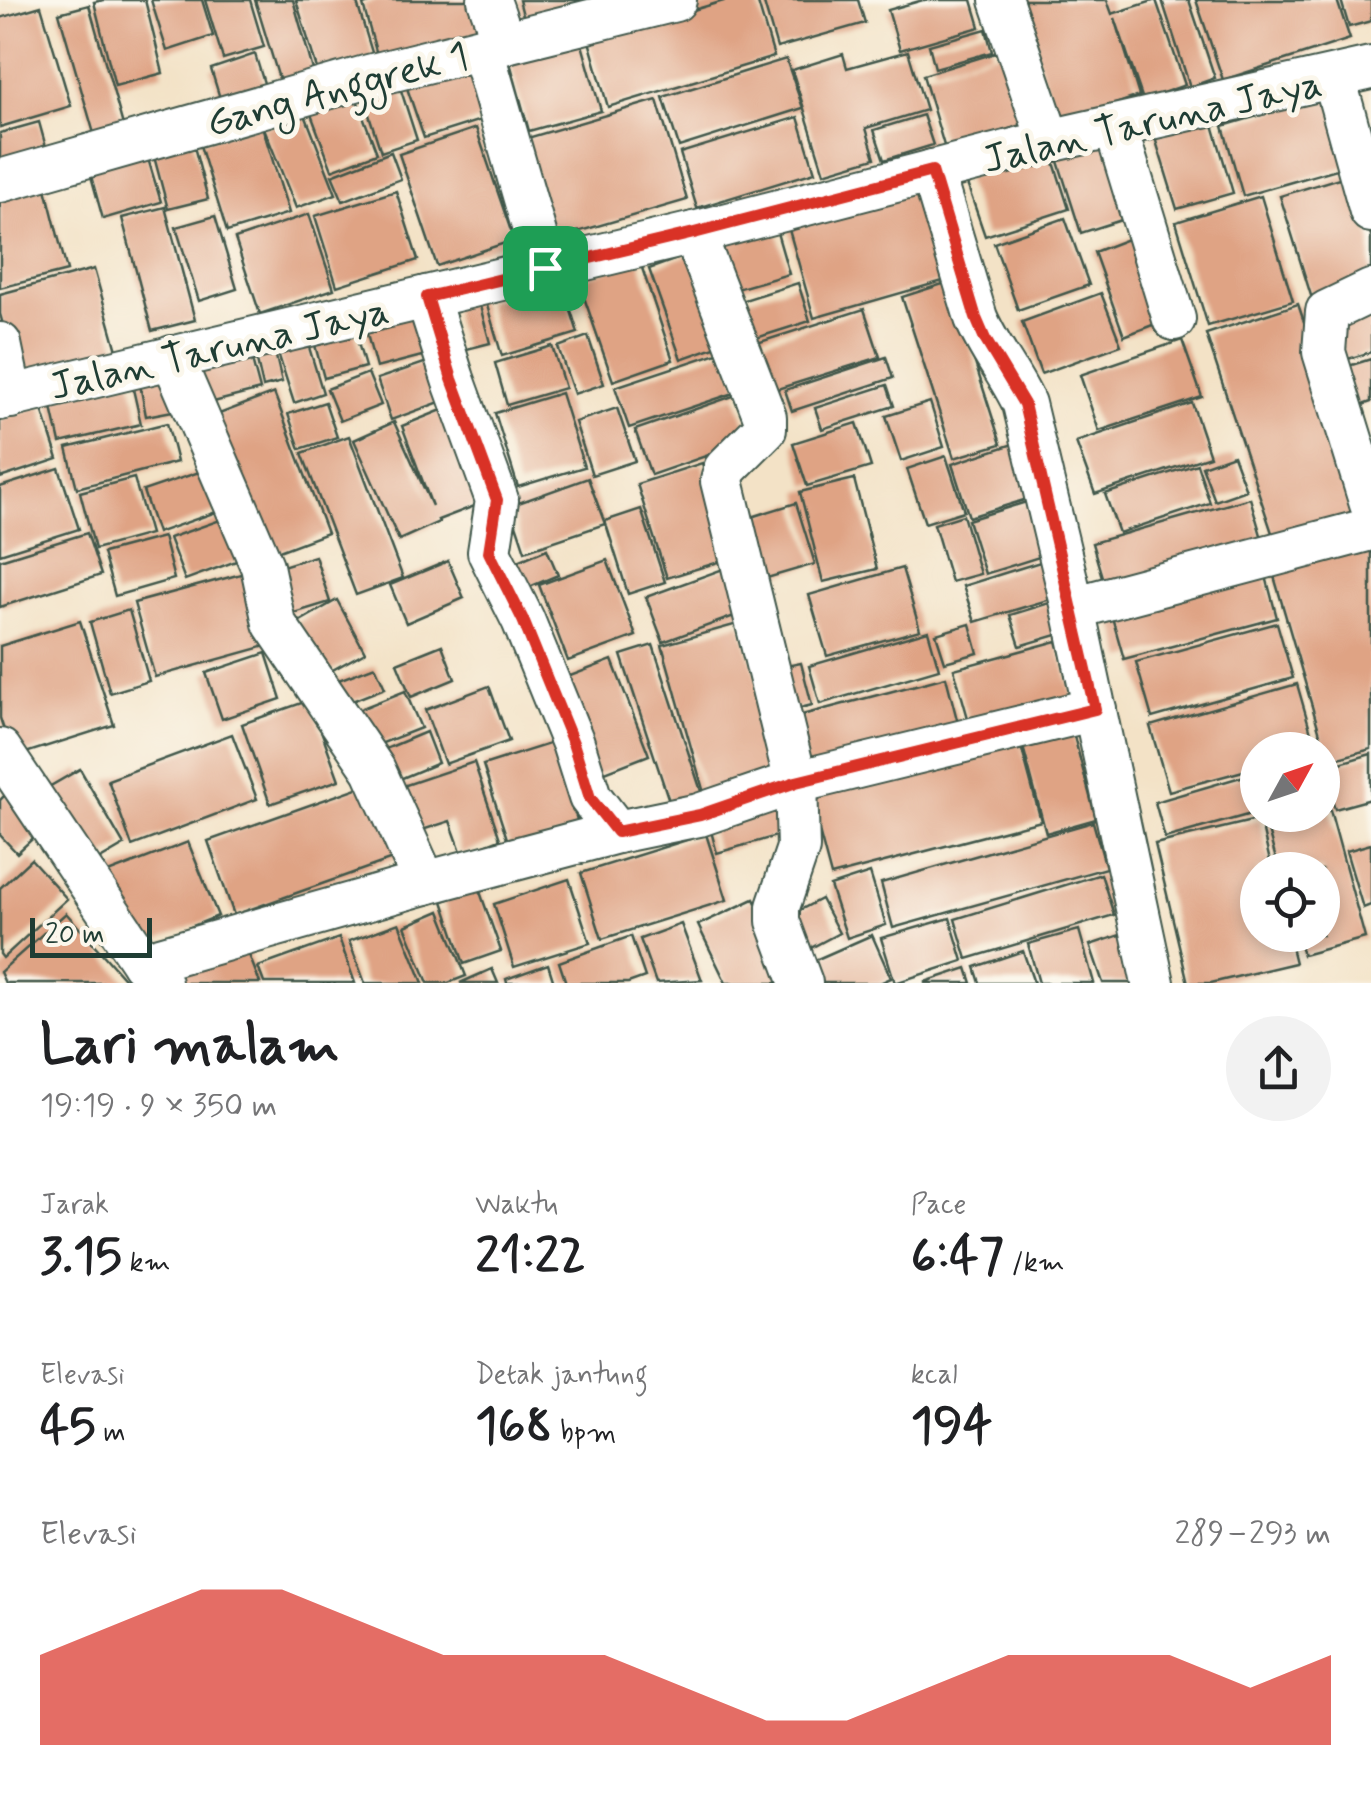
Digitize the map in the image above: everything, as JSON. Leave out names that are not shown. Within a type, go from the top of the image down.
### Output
[{"type":"street","points":[[489,0],[493,46],[545,268]]},
{"type":"street","name":"Gang Anggrek 1","points":[[0,181],[369,76],[675,0]]},
{"type":"street","points":[[1001,0],[1049,141]]},
{"type":"street","points":[[1352,73],[1371,211]]},
{"type":"street","name":"Jalan Taruna Jaya","points":[[5,398],[694,233],[1049,141],[1352,73]]},
{"type":"street","points":[[1116,126],[1174,320]]},
{"type":"street","points":[[932,171],[976,318],[1024,404],[1073,608],[1153,983]]},
{"type":"street","points":[[694,233],[765,416],[764,429],[725,470],[722,481],[796,782],[798,848],[778,907],[778,921],[802,983]]},
{"type":"street","points":[[1371,292],[1327,312],[1324,352],[1371,504]]},
{"type":"street","points":[[427,297],[452,379],[497,500],[489,552],[523,620],[573,743],[590,798],[617,832]]},
{"type":"street","points":[[0,344],[5,398]]},
{"type":"street","points":[[172,357],[262,566],[274,623],[374,770],[426,882]]},
{"type":"street","points":[[1073,608],[1371,529]]},
{"type":"street","points":[[0,750],[152,973],[426,882],[617,832],[700,815],[796,782],[1095,709]]},
{"type":"building","points":[[145,0],[163,73],[115,86],[94,2]]},
{"type":"building","points":[[151,0],[202,0],[213,36],[167,51]]},
{"type":"building","points":[[205,0],[250,0],[264,47],[223,59]]},
{"type":"building","points":[[255,0],[293,0],[317,84],[284,95]]},
{"type":"building","points":[[296,0],[356,0],[377,69],[322,85]]},
{"type":"building","points":[[378,0],[482,0],[490,34],[381,69],[363,5]]},
{"type":"building","points":[[519,0],[606,0],[528,34]]},
{"type":"building","points":[[727,0],[757,0],[774,57],[608,107],[589,41]]},
{"type":"building","points":[[763,0],[858,0],[865,23],[777,48]]},
{"type":"building","points":[[923,0],[972,0],[980,27],[900,50],[888,10]]},
{"type":"building","points":[[1018,0],[1107,0],[1112,14],[1156,0],[1185,85],[1143,100],[1115,18],[1139,96],[1059,123]]},
{"type":"building","points":[[1162,0],[1189,0],[1215,78],[1190,87]]},
{"type":"building","points":[[1196,0],[1337,0],[1350,39],[1223,80]]},
{"type":"building","points":[[1341,0],[1371,0],[1371,21],[1349,27]]},
{"type":"building","points":[[89,5],[124,129],[95,137],[59,13]]},
{"type":"building","points":[[41,6],[71,106],[0,127],[0,18]]},
{"type":"building","points":[[986,29],[992,52],[935,68],[929,45]]},
{"type":"building","points":[[579,34],[601,111],[529,131],[508,55]]},
{"type":"building","points":[[1005,50],[1028,123],[945,149],[923,75]]},
{"type":"building","points":[[908,51],[926,110],[866,128],[875,158],[824,173],[792,70],[843,54],[847,68]]},
{"type":"building","points":[[255,54],[267,93],[223,108],[211,69]]},
{"type":"building","points":[[786,59],[803,108],[679,147],[663,97]]},
{"type":"building","points":[[482,60],[500,114],[424,138],[406,85]]},
{"type":"building","points":[[398,81],[417,140],[381,152],[362,93]]},
{"type":"building","points":[[354,92],[377,153],[332,170],[309,109]]},
{"type":"building","points":[[1331,95],[1351,165],[1243,196],[1223,126]]},
{"type":"building","points":[[657,100],[687,200],[553,239],[524,139]]},
{"type":"building","points":[[1209,111],[1233,193],[1177,209],[1152,128]]},
{"type":"building","points":[[304,112],[336,194],[296,208],[264,128]]},
{"type":"building","points":[[923,115],[933,145],[884,160],[874,130]]},
{"type":"building","points":[[798,117],[815,172],[697,208],[680,153]]},
{"type":"building","points":[[39,122],[47,151],[0,164],[0,133]]},
{"type":"building","points":[[261,123],[289,213],[227,232],[199,142]]},
{"type":"building","points":[[476,128],[514,240],[437,266],[399,154]]},
{"type":"building","points":[[1107,135],[1134,216],[1081,233],[1055,152]]},
{"type":"building","points":[[192,139],[208,199],[168,209],[152,149]]},
{"type":"building","points":[[143,142],[161,202],[103,219],[86,158]]},
{"type":"building","points":[[1050,150],[1069,209],[985,236],[965,178]]},
{"type":"building","points":[[391,152],[401,179],[343,201],[332,175]]},
{"type":"building","points":[[42,173],[67,271],[0,288],[0,184]]},
{"type":"building","points":[[1352,174],[1371,236],[1371,284],[1313,302],[1280,196]]},
{"type":"building","points":[[923,187],[950,279],[814,318],[788,226]]},
{"type":"building","points":[[396,191],[418,260],[337,286],[315,216]]},
{"type":"building","points":[[1261,196],[1293,301],[1208,326],[1176,222]]},
{"type":"building","points":[[165,207],[195,320],[152,331],[122,218]]},
{"type":"building","points":[[309,214],[334,289],[260,314],[235,239]]},
{"type":"building","points":[[215,216],[237,289],[199,301],[176,227]]},
{"type":"building","points":[[1065,218],[1089,285],[1018,310],[994,243]]},
{"type":"building","points":[[774,222],[789,274],[723,293],[709,240]]},
{"type":"building","points":[[1133,237],[1163,321],[1124,336],[1094,252]]},
{"type":"building","points":[[691,254],[723,344],[681,359],[649,269]]},
{"type":"building","points":[[639,259],[673,360],[613,381],[578,280]]},
{"type":"building","points":[[94,269],[118,354],[19,382],[0,314],[0,294]]},
{"type":"building","points":[[561,279],[578,333],[502,356],[486,302]]},
{"type":"building","points":[[949,282],[1001,444],[954,458],[902,297]]},
{"type":"building","points":[[798,283],[810,321],[750,340],[738,302]]},
{"type":"building","points":[[1101,293],[1121,345],[1041,374],[1022,322]]},
{"type":"building","points":[[477,295],[490,343],[463,350],[451,301]]},
{"type":"building","points":[[1367,302],[1371,352],[1345,360],[1331,313]]},
{"type":"building","points":[[424,304],[437,352],[376,368],[363,319]]},
{"type":"building","points":[[1298,304],[1369,515],[1276,545],[1206,334]]},
{"type":"building","points":[[864,309],[880,357],[771,391],[757,343]]},
{"type":"building","points":[[352,322],[365,367],[324,378],[312,334]]},
{"type":"building","points":[[588,336],[604,384],[574,394],[558,347]]},
{"type":"building","points":[[1182,340],[1202,397],[1099,431],[1080,375]]},
{"type":"building","points":[[273,344],[282,382],[263,387],[254,348]]},
{"type":"building","points":[[308,344],[323,393],[294,403],[278,353]]},
{"type":"building","points":[[552,346],[565,388],[507,405],[495,363]]},
{"type":"building","points":[[249,349],[260,390],[198,406],[187,365]]},
{"type":"building","points":[[726,350],[740,391],[629,428],[615,387]]},
{"type":"building","points":[[886,357],[893,378],[792,411],[785,390]]},
{"type":"building","points":[[1371,359],[1371,402],[1354,408],[1342,368]]},
{"type":"building","points":[[427,362],[440,402],[391,420],[377,379]]},
{"type":"building","points":[[171,373],[178,410],[146,416],[139,379]]},
{"type":"building","points":[[368,373],[381,405],[340,421],[327,389]]},
{"type":"building","points":[[131,380],[141,424],[60,443],[50,399]]},
{"type":"building","points":[[887,385],[894,406],[822,429],[815,408]]},
{"type":"building","points":[[274,393],[327,533],[266,556],[214,416]]},
{"type":"building","points":[[561,393],[584,467],[518,487],[495,413]]},
{"type":"building","points":[[736,395],[752,440],[651,475],[635,430]]},
{"type":"building","points":[[325,402],[337,437],[300,449],[288,414]]},
{"type":"building","points":[[930,402],[944,447],[901,461],[886,416]]},
{"type":"building","points":[[1192,403],[1210,456],[1095,494],[1076,442]]},
{"type":"building","points":[[457,404],[493,499],[399,540],[354,440],[394,422],[432,506],[402,426]]},
{"type":"building","points":[[41,406],[58,459],[0,478],[0,419]]},
{"type":"building","points":[[617,408],[635,461],[592,475],[575,422]]},
{"type":"building","points":[[167,423],[177,462],[77,488],[67,448]]},
{"type":"building","points":[[857,423],[871,467],[807,486],[793,443]]},
{"type":"building","points":[[349,436],[403,578],[356,595],[302,453]]},
{"type":"building","points":[[1019,442],[1037,496],[969,517],[952,464]]},
{"type":"building","points":[[1233,455],[1246,490],[1215,501],[1202,466]]},
{"type":"building","points":[[946,456],[964,511],[925,523],[907,469]]},
{"type":"building","points":[[702,463],[732,558],[667,578],[637,484]]},
{"type":"building","points":[[1197,464],[1210,503],[1119,533],[1105,494]]},
{"type":"building","points":[[59,468],[79,529],[0,554],[0,487]]},
{"type":"building","points":[[208,469],[222,510],[157,533],[143,491]]},
{"type":"building","points":[[134,478],[150,534],[95,549],[80,492]]},
{"type":"building","points":[[588,478],[605,524],[525,551],[510,506]]},
{"type":"building","points":[[854,479],[877,569],[823,582],[800,492]]},
{"type":"building","points":[[1250,498],[1263,542],[1105,587],[1092,543]]},
{"type":"building","points":[[1036,499],[1052,553],[985,574],[968,520]]},
{"type":"building","points":[[796,503],[815,564],[767,578],[748,518]]},
{"type":"building","points":[[641,509],[665,582],[628,594],[605,521]]},
{"type":"building","points":[[963,515],[980,574],[951,582],[934,524]]},
{"type":"building","points":[[223,519],[239,560],[185,580],[169,538]]},
{"type":"building","points":[[1371,530],[1371,749],[1340,758],[1340,732],[1320,732],[1269,559]]},
{"type":"building","points":[[87,533],[101,575],[0,607],[0,560]]},
{"type":"building","points":[[163,537],[174,579],[115,596],[103,553]]},
{"type":"building","points":[[547,549],[558,575],[515,593],[504,567]]},
{"type":"building","points":[[315,556],[330,602],[281,617],[266,571]]},
{"type":"building","points":[[607,560],[636,636],[568,661],[539,585]]},
{"type":"building","points":[[448,561],[464,598],[406,623],[390,585]]},
{"type":"building","points":[[1262,561],[1277,618],[1124,659],[1108,603]]},
{"type":"building","points":[[1040,562],[1051,599],[975,622],[963,586]]},
{"type":"building","points":[[734,565],[751,610],[663,642],[646,597]]},
{"type":"building","points":[[902,568],[920,630],[827,656],[809,595]]},
{"type":"building","points":[[252,571],[273,644],[155,677],[134,603]]},
{"type":"building","points":[[337,600],[365,652],[318,678],[290,627]]},
{"type":"building","points":[[1056,601],[1067,632],[1020,646],[1010,615]]},
{"type":"building","points":[[129,610],[149,681],[110,693],[90,622]]},
{"type":"building","points":[[80,621],[114,725],[13,757],[0,718],[0,646]]},
{"type":"building","points":[[741,623],[785,778],[706,800],[662,645]]},
{"type":"building","points":[[1277,623],[1293,678],[1152,718],[1136,662]]},
{"type":"building","points":[[970,624],[978,653],[945,662],[936,634]]},
{"type":"building","points":[[928,631],[939,669],[820,704],[809,666]]},
{"type":"building","points":[[1057,641],[1075,704],[972,732],[954,669]]},
{"type":"building","points":[[442,645],[455,679],[411,697],[397,663]]},
{"type":"building","points":[[653,645],[702,794],[670,804],[621,655]]},
{"type":"building","points":[[266,653],[281,699],[222,719],[206,673]]},
{"type":"building","points":[[612,660],[649,755],[595,776],[557,681]]},
{"type":"building","points":[[801,663],[812,705],[788,711],[777,668]]},
{"type":"building","points":[[375,666],[385,688],[337,707],[328,684]]},
{"type":"building","points":[[946,677],[961,735],[803,776],[787,719]]},
{"type":"building","points":[[1297,684],[1311,732],[1240,732],[1240,772],[1169,791],[1150,726]]},
{"type":"building","points":[[489,686],[509,741],[445,764],[425,710]]},
{"type":"building","points":[[405,691],[421,728],[365,750],[350,713]]},
{"type":"building","points":[[310,700],[339,780],[270,804],[242,724]]},
{"type":"building","points":[[1071,725],[1096,819],[1046,833],[1021,739]]},
{"type":"building","points":[[426,732],[438,763],[388,784],[376,753]]},
{"type":"building","points":[[232,734],[257,799],[132,846],[108,780]]},
{"type":"building","points":[[1018,735],[1041,821],[831,876],[808,790]]},
{"type":"building","points":[[552,743],[580,829],[511,851],[483,765]]},
{"type":"building","points":[[1371,754],[1371,799],[1340,808],[1340,763]]},
{"type":"building","points":[[474,762],[500,839],[462,854],[450,821],[413,833],[397,788]]},
{"type":"building","points":[[80,769],[124,845],[88,866],[42,791]]},
{"type":"building","points":[[1240,777],[1240,817],[1165,838],[1155,802]]},
{"type":"building","points":[[374,782],[401,856],[234,915],[208,841]]},
{"type":"building","points":[[6,794],[41,831],[17,853],[0,835],[0,800]]},
{"type":"building","points":[[784,798],[794,831],[717,853],[708,820]]},
{"type":"building","points":[[1093,822],[1106,868],[893,928],[881,883]]},
{"type":"building","points":[[1240,824],[1240,832],[1263,832],[1268,852],[1240,852],[1240,952],[1292,952],[1295,963],[1211,983],[1188,983],[1155,844]]},
{"type":"building","points":[[1268,832],[1336,832],[1365,938],[1340,945],[1340,852],[1274,852]]},
{"type":"building","points":[[706,834],[727,900],[602,939],[581,873]]},
{"type":"building","points":[[188,842],[218,916],[138,948],[108,873]]},
{"type":"building","points":[[1371,844],[1371,905],[1363,908],[1346,851]]},
{"type":"building","points":[[31,859],[67,899],[3,958],[0,888]]},
{"type":"building","points":[[870,873],[886,925],[847,938],[830,886]]},
{"type":"building","points":[[1101,874],[1114,915],[967,959],[955,919]]},
{"type":"building","points":[[569,879],[590,943],[514,967],[494,904]]},
{"type":"building","points":[[479,889],[501,951],[464,964],[443,901]]},
{"type":"building","points":[[754,899],[795,983],[726,983],[698,925]]},
{"type":"building","points":[[821,899],[839,933],[805,951],[787,917]]},
{"type":"building","points":[[440,911],[466,976],[448,983],[428,983],[405,926]]},
{"type":"building","points":[[66,913],[128,983],[5,983],[0,972]]},
{"type":"building","points":[[950,918],[963,961],[895,983],[881,938]]},
{"type":"building","points":[[399,923],[423,983],[365,983],[349,941]]},
{"type":"building","points":[[681,924],[702,980],[656,983],[640,939]]},
{"type":"building","points":[[1079,930],[1094,983],[1039,983],[1028,944]]},
{"type":"building","points":[[1126,933],[1143,983],[1103,983],[1090,945]]},
{"type":"building","points":[[872,935],[891,978],[880,983],[823,983],[813,961]]},
{"type":"building","points":[[631,936],[645,977],[628,983],[566,983],[559,962]]},
{"type":"building","points":[[339,938],[355,983],[264,983],[258,967]]},
{"type":"building","points":[[244,942],[260,983],[180,983],[174,968]]},
{"type":"building","points":[[1023,951],[1034,983],[980,983],[975,967]]},
{"type":"building","points":[[548,964],[554,983],[507,983],[506,979]]},
{"type":"building","points":[[967,968],[972,983],[925,983],[925,982]]},
{"type":"building","points":[[492,969],[498,983],[460,983]]},
{"type":"route","points":[[932,171],[976,318],[1024,404],[1095,709],[796,782],[700,815],[617,832],[590,798],[573,743],[544,680],[523,620],[489,552],[497,500],[452,379],[427,297],[545,268],[932,171]]}]
